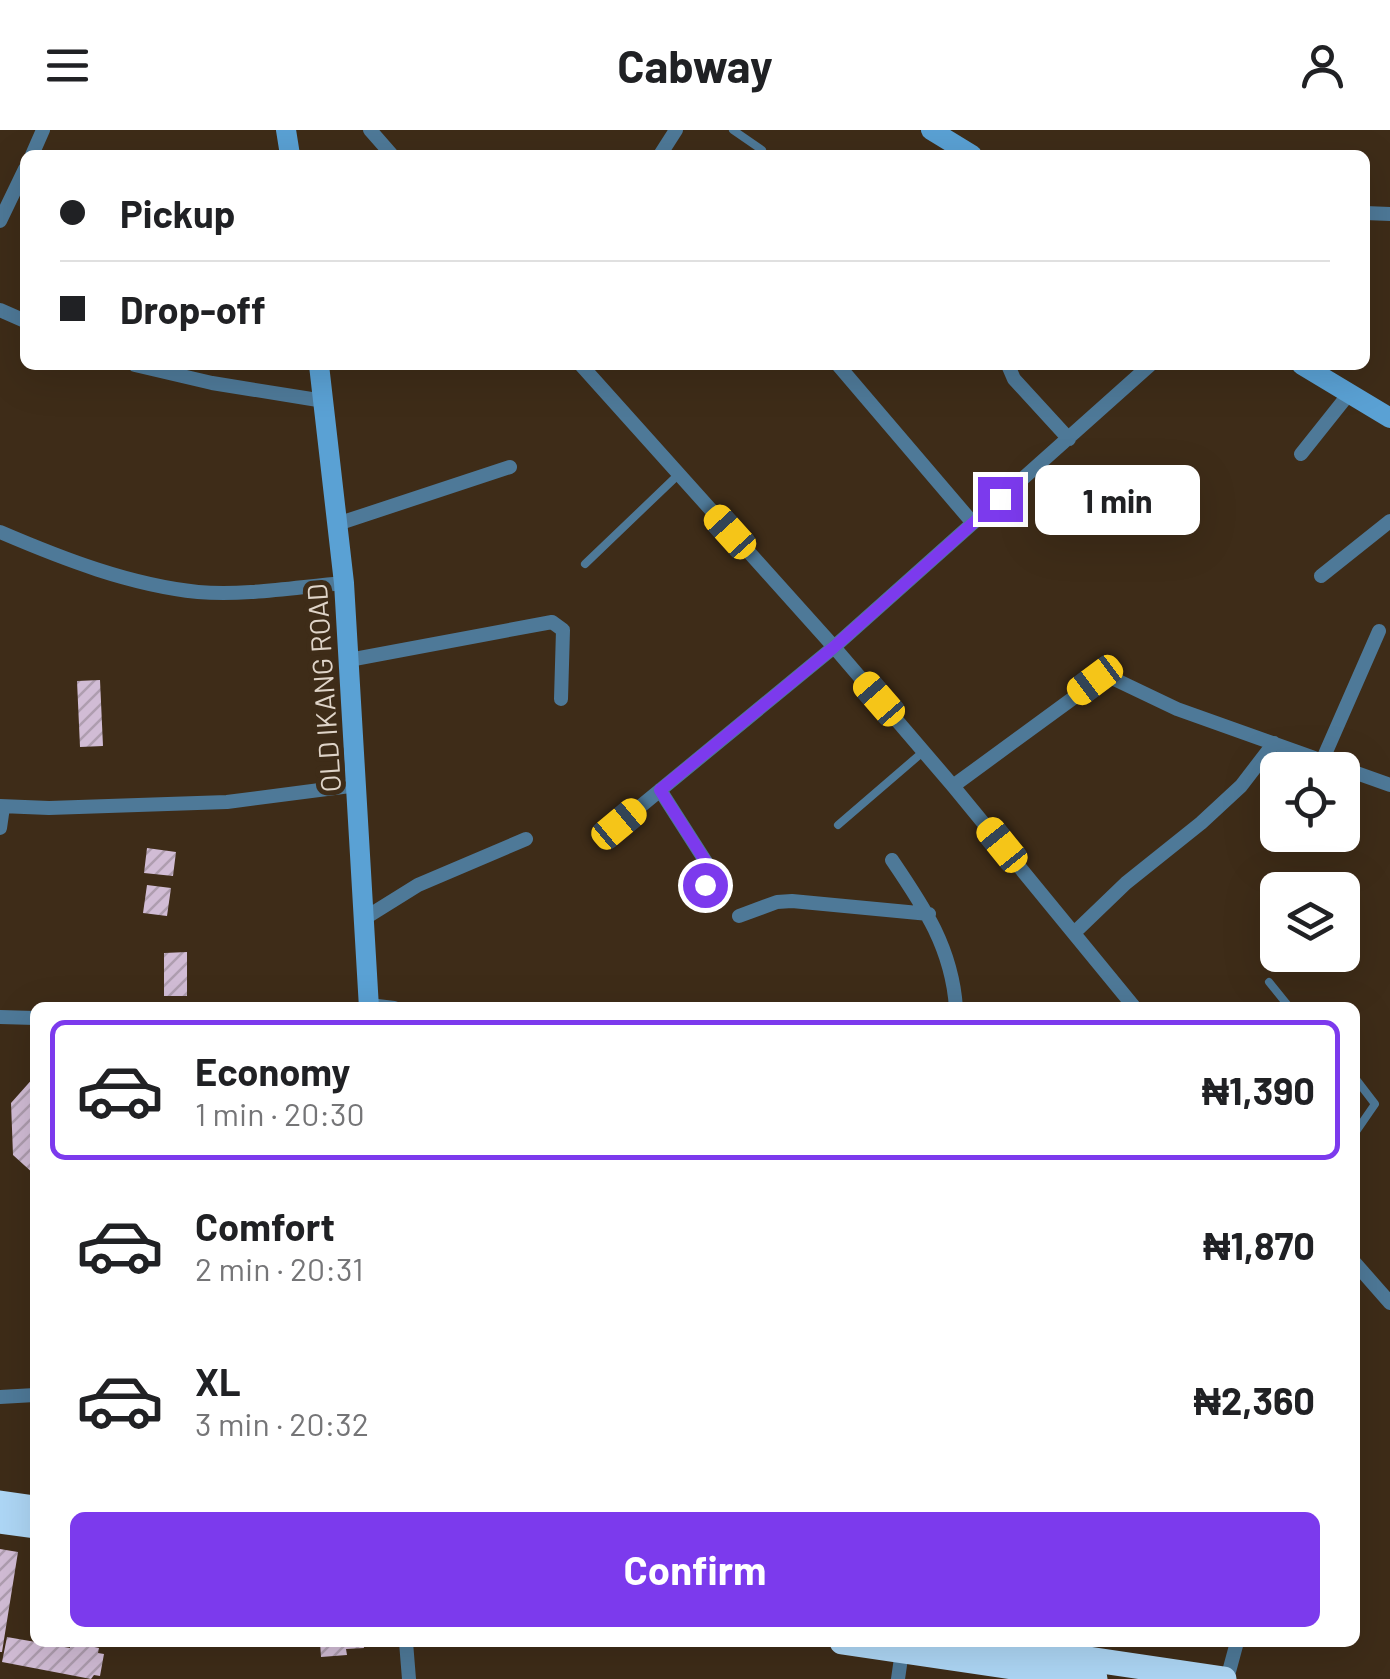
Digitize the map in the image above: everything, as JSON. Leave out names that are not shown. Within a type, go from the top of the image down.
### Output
[{"type":"highway","points":[[0,1503],[30,1507]]},
{"type":"highway","points":[[0,1521],[30,1525]]},
{"type":"highway","points":[[875,1647],[1095,1679]]},
{"type":"highway","points":[[1039,1647],[1217,1678]]},
{"type":"street","points":[[370,130],[388,150]]},
{"type":"street","points":[[932,130],[964,150]]},
{"type":"street","points":[[0,221],[20,180]]},
{"type":"street","points":[[156,370],[324,401]]},
{"type":"street","name":"OLD IKANG ROAD","points":[[320,370],[344,583],[369,1002]]},
{"type":"street","points":[[585,370],[924,751],[1130,1002]]},
{"type":"street","points":[[842,370],[972,522]]},
{"type":"street","points":[[1010,370],[1069,439]]},
{"type":"street","points":[[619,824],[834,647],[1145,370]]},
{"type":"street","points":[[1310,370],[1390,418]]},
{"type":"street","points":[[1301,454],[1348,395]]},
{"type":"street","points":[[337,524],[510,468]]},
{"type":"street","points":[[1320,576],[1390,521]]},
{"type":"street","points":[[0,532],[89,566],[198,592],[344,583]]},
{"type":"street","points":[[349,660],[552,622],[563,630],[560,699]]},
{"type":"street","points":[[1326,752],[1379,631]]},
{"type":"street","points":[[953,786],[1102,677],[1298,752]]},
{"type":"street","points":[[1074,933],[1126,883],[1241,786],[1274,743]]},
{"type":"street","points":[[1360,774],[1390,785]]},
{"type":"street","points":[[0,828],[2,807],[227,802],[358,784]]},
{"type":"street","points":[[660,790],[706,862],[705,885],[699,896]]},
{"type":"street","points":[[364,918],[418,885],[526,839]]},
{"type":"street","points":[[892,860],[929,914],[952,969],[955,1002]]},
{"type":"street","points":[[738,916],[776,902],[929,914]]},
{"type":"street","points":[[0,1017],[30,1018]]},
{"type":"street","points":[[1360,1274],[1390,1303]]},
{"type":"street","points":[[0,1397],[30,1395]]},
{"type":"street","points":[[406,1647],[409,1679]]},
{"type":"street","points":[[1217,1678],[1234,1647]]},
{"type":"street","points":[[898,1679],[902,1651]]},
{"type":"lane","points":[[733,130],[762,150]]},
{"type":"lane","points":[[585,564],[679,474]]},
{"type":"lane","points":[[838,825],[924,751]]},
{"type":"lane","points":[[1269,982],[1285,1002]]},
{"type":"lane","points":[[1360,1084],[1376,1104],[1360,1126]]},
{"type":"building","points":[[100,680],[103,746],[80,747],[77,681]]},
{"type":"building","points":[[147,848],[176,852],[173,876],[144,873]]},
{"type":"building","points":[[147,885],[171,888],[167,916],[143,913]]},
{"type":"building","points":[[187,952],[187,996],[164,996],[164,953]]},
{"type":"building","points":[[30,1082],[30,1170],[13,1155],[11,1103]]},
{"type":"building","points":[[0,1549],[18,1552],[2,1652],[0,1652]]},
{"type":"building","points":[[7,1637],[30,1641],[30,1647],[94,1647],[104,1654],[100,1676],[91,1679],[2,1662]]},
{"type":"building","points":[[320,1647],[364,1647],[346,1649],[347,1655],[321,1657]]},
{"type":"route","points":[[705,885],[706,862],[660,790],[834,647],[1000,499]]}]
